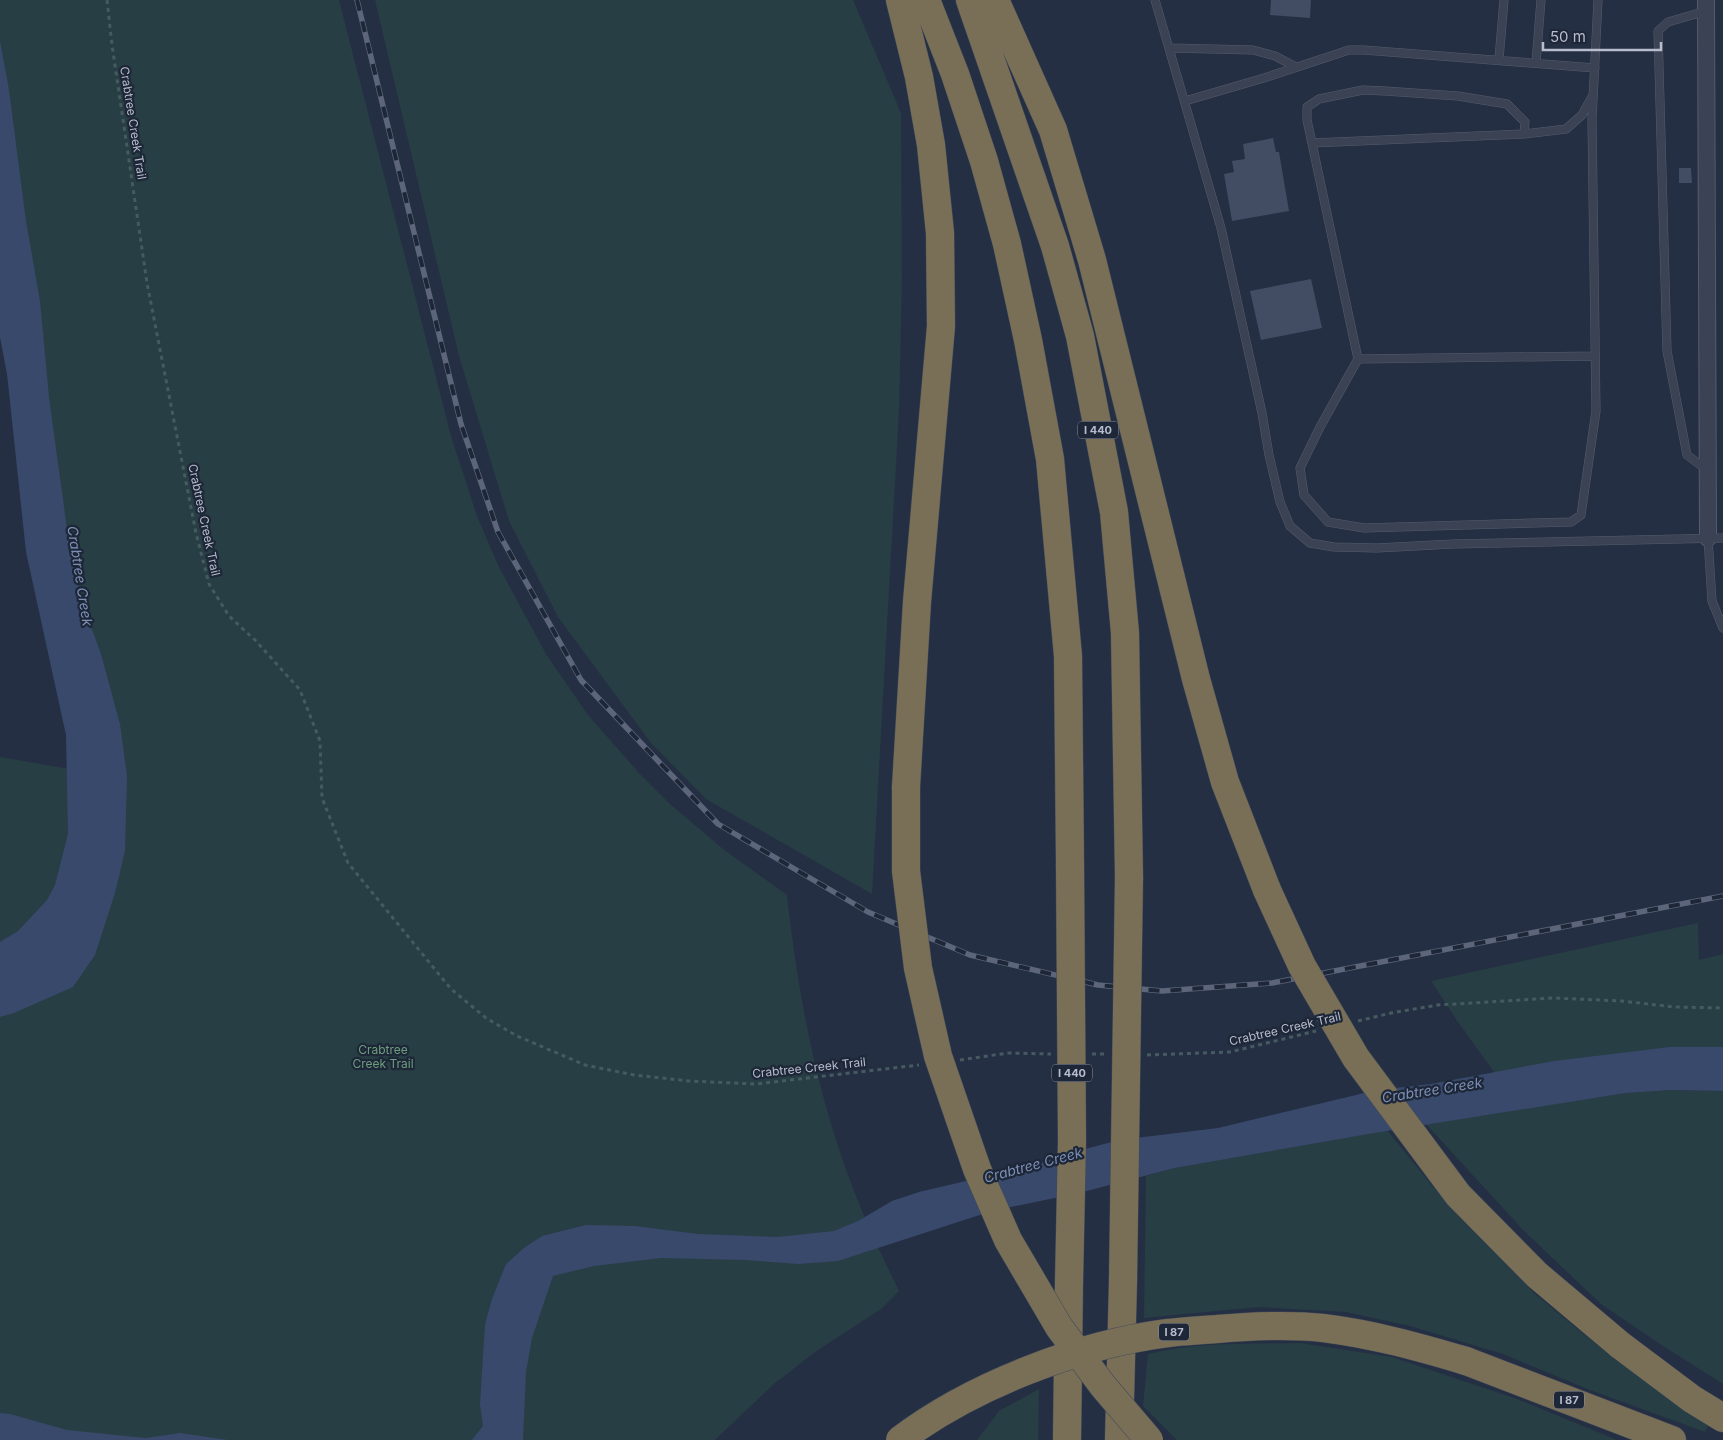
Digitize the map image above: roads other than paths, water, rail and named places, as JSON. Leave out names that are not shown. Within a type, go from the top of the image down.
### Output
[{"type":"highway","points":[[900,0],[919,77],[931,145],[940,233],[940,326],[917,602],[906,786],[906,871],[918,968],[938,1056],[977,1170],[1008,1240],[1059,1327],[1103,1386],[1148,1440]]},
{"type":"highway","name":"I 440","points":[[926,0],[955,74],[981,152],[1007,244],[1028,340],[1050,459],[1068,656],[1072,1142],[1067,1440]]},
{"type":"highway","name":"I 440","points":[[970,0],[1055,246],[1080,336],[1114,512],[1125,633],[1129,876],[1119,1440]]},
{"type":"highway","points":[[995,0],[1056,139],[1092,260],[1194,670],[1225,782],[1267,890],[1302,966],[1356,1058],[1458,1195],[1537,1276],[1620,1345],[1692,1398],[1723,1418]]},
{"type":"highway","name":"I 87","points":[[900,1440],[968,1397],[1032,1368],[1106,1345],[1167,1333],[1253,1326],[1322,1328],[1395,1340],[1466,1360],[1672,1440]]},
{"type":"street","points":[[1706,5],[1708,496],[1716,538]]},
{"type":"lane","points":[[1155,0],[1221,228],[1262,413],[1269,455],[1280,502],[1290,526],[1310,543],[1334,547],[1377,548],[1453,544],[1716,538],[1712,600],[1723,628]]},
{"type":"lane","points":[[1499,59],[1504,0]]},
{"type":"lane","points":[[1536,63],[1541,0]]},
{"type":"lane","points":[[1524,134],[1524,122],[1507,104],[1458,96],[1362,90],[1319,99],[1307,107],[1306,120],[1358,359],[1320,427],[1300,468],[1304,495],[1328,522],[1364,528],[1571,522],[1581,515],[1596,411],[1592,120],[1598,0]]},
{"type":"lane","points":[[1706,5],[1668,22],[1658,31],[1667,351],[1687,455],[1708,471]]},
{"type":"lane","points":[[1170,48],[1254,50],[1276,56],[1296,67]]},
{"type":"lane","points":[[1185,101],[1348,50],[1499,59],[1595,68]]},
{"type":"lane","points":[[1312,143],[1524,134],[1566,129],[1582,114],[1593,95]]},
{"type":"lane","points":[[1358,359],[1595,356]]},
{"type":"water","points":[[0,41],[9,90],[26,221],[40,301],[49,397],[67,529],[82,602],[101,654],[120,724],[127,776],[125,851],[115,893],[95,955],[73,987],[14,1013],[0,1017],[0,942],[18,931],[47,900],[55,885],[68,834],[66,735],[26,552],[7,374],[0,337]]},
{"type":"water","name":"Crabtree Creek","points":[[1670,1047],[1723,1047],[1723,1091],[1672,1090],[1626,1093],[1374,1133],[1175,1168],[1079,1193],[992,1211],[838,1261],[798,1264],[746,1260],[661,1258],[594,1266],[553,1276],[532,1338],[526,1372],[523,1440],[472,1440],[483,1426],[480,1404],[485,1324],[492,1299],[506,1264],[524,1248],[542,1236],[586,1225],[635,1226],[698,1234],[777,1237],[834,1231],[858,1221],[892,1201],[919,1192],[1038,1164],[1119,1140],[1218,1128],[1377,1090],[1431,1084],[1554,1061]]},
{"type":"water","points":[[0,1413],[67,1430],[146,1438],[180,1433],[228,1440],[0,1440]]},
{"type":"railway","points":[[357,0],[461,424],[498,532],[581,680],[718,824],[868,912],[970,955],[1098,985],[1162,991],[1272,983],[1723,896]]},
{"type":"park label","name":"Crabtree Creek Trail","points":[[383,1057]]}]
